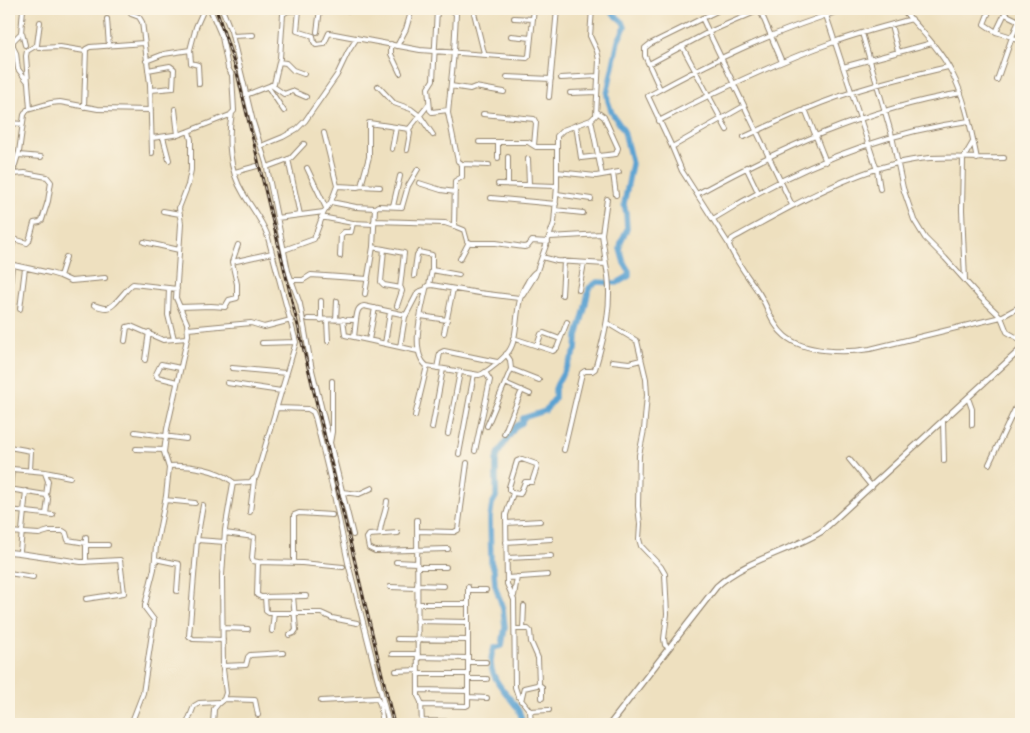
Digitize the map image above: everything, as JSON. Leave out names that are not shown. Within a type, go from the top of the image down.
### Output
[{"type":"street","points":[[23,9],[22,33],[25,45]]},
{"type":"street","points":[[129,9],[131,14],[139,17],[142,22],[151,90],[152,153]]},
{"type":"street","points":[[199,84],[198,64],[191,63],[190,50],[196,27],[204,9]]},
{"type":"street","points":[[210,9],[222,37],[228,68],[232,74],[234,108],[229,141],[235,172],[242,192],[264,226],[296,342],[254,480],[250,512]]},
{"type":"street","points":[[222,9],[232,36],[246,94],[267,165],[291,280],[300,304],[308,354],[354,534]]},
{"type":"street","points":[[318,32],[320,9]]},
{"type":"street","points":[[330,9],[365,12]]},
{"type":"street","points":[[422,9],[453,11],[456,14],[448,110],[449,123],[458,161],[462,164],[489,165]]},
{"type":"street","points":[[473,9],[484,54]]},
{"type":"street","points":[[246,94],[270,86],[275,80],[279,62],[282,17],[285,10],[300,10],[296,30],[314,36],[315,45],[324,44],[329,33],[435,51],[529,58],[534,9]]},
{"type":"street","points":[[414,276],[419,252],[432,255],[432,270],[417,337],[418,351],[422,361],[427,366],[478,375],[486,372],[506,354],[513,338],[521,291],[536,271],[554,223],[557,186],[557,136],[559,133],[576,125],[591,120],[597,112],[599,56],[590,36],[591,10],[544,9]]},
{"type":"street","points":[[549,97],[557,9]]},
{"type":"street","points":[[648,64],[709,32],[761,9],[782,62]]},
{"type":"street","points":[[824,9],[877,170],[880,189]]},
{"type":"street","points":[[846,9],[770,35],[721,57],[648,96],[682,171],[763,300],[778,328],[794,342],[832,351],[862,350],[1001,317],[1021,306]]},
{"type":"street","points":[[902,9],[932,43],[948,67],[961,93],[977,159]]},
{"type":"street","points":[[990,9],[984,24],[996,32],[1012,37],[1021,43]]},
{"type":"street","points":[[996,32],[1008,9]]},
{"type":"street","points":[[437,10],[433,80],[428,88],[429,104],[432,112],[448,110]]},
{"type":"street","points":[[660,89],[644,52],[647,46],[718,11]]},
{"type":"street","points":[[397,46],[406,29],[411,12]]},
{"type":"street","points":[[997,80],[1020,19],[1005,14]]},
{"type":"street","points":[[514,18],[533,19]]},
{"type":"street","points":[[702,18],[792,206]]},
{"type":"street","points":[[107,19],[109,46]]},
{"type":"street","points":[[659,121],[733,83],[782,62],[835,41],[912,19]]},
{"type":"street","points":[[30,109],[26,53],[37,45],[40,22]]},
{"type":"street","points":[[891,25],[898,52]]},
{"type":"street","points":[[22,33],[13,41],[13,47],[17,56],[18,69],[28,82]]},
{"type":"street","points":[[862,33],[892,136],[908,208],[920,232],[978,296],[1001,317],[1007,332],[1021,340]]},
{"type":"street","points":[[232,36],[253,35]]},
{"type":"street","points":[[511,36],[531,38]]},
{"type":"street","points":[[261,146],[283,137],[297,129],[305,121],[337,75],[357,38]]},
{"type":"street","points":[[39,48],[60,47],[85,50],[90,47],[144,43]]},
{"type":"street","points":[[843,67],[932,43]]},
{"type":"street","points":[[391,44],[390,54],[400,73]]},
{"type":"street","points":[[682,46],[727,130]]},
{"type":"street","points":[[84,107],[85,50]]},
{"type":"street","points":[[146,61],[164,54],[190,50]]},
{"type":"street","points":[[1018,65],[1021,58]]},
{"type":"street","points":[[279,62],[286,63],[293,70],[304,74]]},
{"type":"street","points":[[148,70],[170,66],[174,69],[173,88],[151,90]]},
{"type":"street","points":[[744,137],[805,109],[877,84],[948,67]]},
{"type":"street","points":[[560,78],[598,76]]},
{"type":"street","points":[[507,77],[551,79]]},
{"type":"street","points":[[270,86],[284,94],[292,91],[306,97]]},
{"type":"street","points":[[270,86],[284,111]]},
{"type":"street","points":[[378,86],[394,103],[410,109],[420,116],[433,135]]},
{"type":"street","points":[[451,86],[470,89],[475,87],[504,92]]},
{"type":"street","points":[[570,93],[597,92]]},
{"type":"street","points":[[697,194],[768,156],[860,118],[920,100],[961,93]]},
{"type":"street","points":[[9,199],[10,183],[18,155],[25,112],[56,102],[84,107],[151,110]]},
{"type":"street","points":[[408,150],[409,129],[429,104]]},
{"type":"street","points":[[672,147],[744,106]]},
{"type":"street","points":[[175,109],[178,135]]},
{"type":"street","points":[[805,109],[814,136],[826,162]]},
{"type":"street","points":[[576,125],[580,157],[583,159],[616,154],[618,148],[604,117],[597,112]]},
{"type":"street","points":[[152,138],[189,132],[232,113]]},
{"type":"street","points":[[483,114],[534,119],[536,123],[534,146]]},
{"type":"street","points":[[591,120],[602,175]]},
{"type":"street","points":[[713,219],[758,192],[781,181],[892,136],[930,126],[969,120]]},
{"type":"street","points":[[9,123],[23,124]]},
{"type":"street","points":[[361,186],[369,157],[369,123],[409,129]]},
{"type":"street","points":[[392,149],[396,127]]},
{"type":"street","points":[[131,724],[143,693],[148,670],[154,620],[144,604],[155,559],[165,500],[169,466],[164,455],[166,436],[188,330],[176,298],[181,224],[180,204],[188,185],[191,170],[191,140],[189,132]]},
{"type":"street","points":[[284,250],[314,239],[337,186],[324,133]]},
{"type":"street","points":[[163,137],[169,160]]},
{"type":"street","points":[[965,280],[962,210],[963,159],[973,141]]},
{"type":"street","points":[[478,142],[528,142],[534,146],[556,147]]},
{"type":"street","points":[[498,142],[498,158]]},
{"type":"street","points":[[235,172],[259,165],[288,160],[304,144]]},
{"type":"street","points":[[18,155],[41,157]]},
{"type":"street","points":[[508,157],[508,184]]},
{"type":"street","points":[[728,243],[792,206],[852,178],[877,170],[912,160],[1004,158]]},
{"type":"street","points":[[528,159],[529,185]]},
{"type":"street","points":[[288,160],[300,216]]},
{"type":"street","points":[[454,226],[455,179],[462,177],[462,164]]},
{"type":"street","points":[[9,167],[14,168]]},
{"type":"street","points":[[746,167],[758,192]]},
{"type":"street","points":[[307,168],[325,210]]},
{"type":"street","points":[[331,202],[356,207],[403,206],[407,189],[418,169]]},
{"type":"street","points":[[557,172],[602,175],[619,172]]},
{"type":"street","points":[[613,173],[616,195]]},
{"type":"street","points":[[9,237],[28,242],[34,223],[42,220],[51,182],[47,178],[29,174],[13,174]]},
{"type":"street","points":[[394,206],[400,176]]},
{"type":"street","points":[[419,183],[455,192]]},
{"type":"street","points":[[498,184],[557,186]]},
{"type":"street","points":[[337,186],[380,187]]},
{"type":"street","points":[[556,194],[591,199]]},
{"type":"street","points":[[491,198],[556,204]]},
{"type":"street","points":[[564,450],[582,373],[595,369],[607,323],[610,278],[602,234],[606,199]]},
{"type":"street","points":[[366,294],[373,247],[375,208]]},
{"type":"street","points":[[277,218],[300,216],[325,210]]},
{"type":"street","points":[[555,210],[583,213]]},
{"type":"street","points":[[163,211],[180,214]]},
{"type":"street","points":[[322,217],[353,223],[445,223],[464,230],[469,242]]},
{"type":"street","points":[[340,256],[341,234],[351,232],[353,223]]},
{"type":"street","points":[[469,242],[524,247],[528,246],[532,241],[602,234]]},
{"type":"street","points":[[9,259],[14,239]]},
{"type":"street","points":[[144,242],[179,250]]},
{"type":"street","points":[[460,259],[469,242]]},
{"type":"street","points":[[180,308],[225,307],[229,300],[237,298],[237,284],[232,262],[238,245]]},
{"type":"street","points":[[373,247],[404,253],[400,288],[402,291],[397,306]]},
{"type":"street","points":[[384,249],[381,282],[384,285],[400,288]]},
{"type":"street","points":[[232,262],[272,254]]},
{"type":"street","points":[[60,276],[66,257]]},
{"type":"street","points":[[542,257],[564,261],[606,264]]},
{"type":"street","points":[[562,295],[564,261]]},
{"type":"street","points":[[578,290],[584,262]]},
{"type":"street","points":[[9,295],[10,265],[71,280],[105,278]]},
{"type":"street","points":[[20,309],[25,268]]},
{"type":"street","points":[[432,270],[459,275]]},
{"type":"street","points":[[291,280],[303,280],[311,275],[368,279]]},
{"type":"street","points":[[94,305],[106,308],[111,307],[133,284],[177,289]]},
{"type":"street","points":[[400,347],[406,314],[418,292],[428,287],[519,298]]},
{"type":"street","points":[[169,288],[167,311],[174,339]]},
{"type":"street","points":[[444,333],[453,289]]},
{"type":"street","points":[[321,301],[321,320]]},
{"type":"street","points":[[336,301],[336,320]]},
{"type":"street","points":[[354,337],[360,307],[364,306],[406,314]]},
{"type":"street","points":[[369,340],[375,308]]},
{"type":"street","points":[[385,344],[390,312]]},
{"type":"street","points":[[421,316],[446,320]]},
{"type":"street","points":[[308,319],[356,320]]},
{"type":"street","points":[[343,319],[345,335],[418,351]]},
{"type":"street","points":[[188,330],[251,323],[264,327],[290,320]]},
{"type":"street","points":[[327,320],[328,341]]},
{"type":"street","points":[[513,338],[553,351],[557,348],[567,322]]},
{"type":"street","points":[[607,323],[637,341],[640,347],[647,395],[640,450],[639,539],[641,546],[665,574],[667,614],[664,639],[665,645],[669,648]]},
{"type":"street","points":[[125,341],[129,326],[149,332],[163,340],[187,338]]},
{"type":"street","points":[[145,360],[149,332]]},
{"type":"street","points":[[537,346],[541,334],[544,332],[560,339]]},
{"type":"street","points":[[262,343],[296,342]]},
{"type":"street","points":[[610,724],[701,605],[725,579],[750,564],[802,543],[821,532],[1021,349]]},
{"type":"street","points":[[437,368],[440,353],[444,351],[497,362]]},
{"type":"street","points":[[487,426],[511,369],[510,360],[506,354]]},
{"type":"street","points":[[612,361],[629,363],[641,360]]},
{"type":"street","points":[[177,382],[157,377],[156,374],[161,364],[180,368]]},
{"type":"street","points":[[415,416],[427,366]]},
{"type":"street","points":[[232,368],[286,374]]},
{"type":"street","points":[[432,428],[443,369]]},
{"type":"street","points":[[511,369],[539,380]]},
{"type":"street","points":[[448,434],[460,372]]},
{"type":"street","points":[[476,450],[490,380],[486,372]]},
{"type":"street","points":[[459,454],[474,374]]},
{"type":"street","points":[[330,444],[332,432],[332,381]]},
{"type":"street","points":[[227,383],[280,391]]},
{"type":"street","points":[[505,383],[530,394]]},
{"type":"street","points":[[504,434],[522,390]]},
{"type":"street","points":[[968,398],[972,413],[972,425]]},
{"type":"street","points":[[989,464],[1021,401]]},
{"type":"street","points":[[277,408],[308,409],[313,412],[315,417],[348,563],[389,724]]},
{"type":"street","points":[[943,421],[944,460]]},
{"type":"street","points":[[135,432],[186,439]]},
{"type":"street","points":[[9,447],[31,451],[30,470]]},
{"type":"street","points":[[136,449],[164,450]]},
{"type":"street","points":[[522,459],[536,464],[537,467],[532,482],[526,482],[521,493],[514,492],[509,487],[518,460],[522,459]]},
{"type":"street","points":[[849,459],[872,486]]},
{"type":"street","points":[[417,531],[454,532],[458,530],[467,463]]},
{"type":"street","points":[[169,466],[194,467],[224,476],[234,482],[250,482],[254,480]]},
{"type":"street","points":[[46,514],[48,499],[44,496],[9,489],[10,469],[30,470],[70,477]]},
{"type":"street","points":[[44,496],[48,481],[45,473]]},
{"type":"street","points":[[224,699],[226,693],[222,666],[222,576],[225,533],[234,482]]},
{"type":"street","points":[[342,492],[359,494],[372,488]]},
{"type":"street","points":[[19,553],[22,542],[26,491]]},
{"type":"street","points":[[514,492],[507,509],[506,523],[508,588],[514,596]]},
{"type":"street","points":[[165,500],[195,503]]},
{"type":"street","points":[[380,534],[380,525],[386,513],[387,501]]},
{"type":"street","points":[[203,505],[198,540],[190,636],[193,639],[223,640]]},
{"type":"street","points":[[9,510],[53,515]]},
{"type":"street","points":[[294,563],[294,515],[299,513],[332,515]]},
{"type":"street","points":[[417,520],[418,696],[422,706],[422,723],[462,722]]},
{"type":"street","points":[[506,523],[540,521]]},
{"type":"street","points":[[9,532],[39,534],[49,531],[63,531],[66,533],[68,540],[86,544],[108,545]]},
{"type":"street","points":[[225,533],[254,536],[252,560],[254,562],[343,566]]},
{"type":"street","points":[[398,533],[371,534],[368,536],[371,550],[448,549]]},
{"type":"street","points":[[86,536],[86,562]]},
{"type":"street","points":[[506,542],[551,539]]},
{"type":"street","points":[[198,540],[224,542]]},
{"type":"street","points":[[9,552],[86,562],[120,560],[125,592],[86,599]]},
{"type":"street","points":[[507,558],[551,556]]},
{"type":"street","points":[[155,559],[179,564],[177,591]]},
{"type":"street","points":[[258,562],[257,594],[259,596],[306,596]]},
{"type":"street","points":[[396,562],[446,567]]},
{"type":"street","points":[[9,573],[33,577]]},
{"type":"street","points":[[507,578],[548,575]]},
{"type":"street","points":[[517,577],[514,596],[515,687],[521,701],[530,711],[531,724]]},
{"type":"street","points":[[390,587],[444,586]]},
{"type":"street","points":[[422,706],[468,705],[468,589],[486,590]]},
{"type":"street","points":[[289,634],[294,633],[296,630],[293,596]]},
{"type":"street","points":[[265,597],[266,611],[274,613],[321,613],[332,618],[358,623]]},
{"type":"street","points":[[417,604],[468,604]]},
{"type":"street","points":[[524,606],[524,629]]},
{"type":"street","points":[[272,631],[274,613]]},
{"type":"street","points":[[417,621],[468,622]]},
{"type":"street","points":[[223,628],[248,629]]},
{"type":"street","points":[[515,629],[530,630],[530,642],[538,658],[538,684],[542,687],[542,698]]},
{"type":"street","points":[[397,639],[468,640]]},
{"type":"street","points":[[222,666],[246,665],[250,655],[282,652]]},
{"type":"street","points":[[392,654],[486,662]]},
{"type":"street","points":[[396,670],[487,679]]},
{"type":"street","points":[[521,701],[524,688],[538,684]]},
{"type":"street","points":[[418,690],[468,691]]},
{"type":"street","points":[[468,697],[487,698]]},
{"type":"street","points":[[321,701],[377,698],[380,704],[383,724]]},
{"type":"street","points":[[213,724],[214,709],[224,699],[256,700],[258,715]]},
{"type":"street","points":[[187,724],[194,706],[199,703],[219,702]]},
{"type":"street","points":[[530,711],[550,710]]},
{"type":"waterway","points":[[522,724],[521,715],[492,671],[491,660],[494,648],[502,646],[505,627],[503,609],[495,585],[494,570],[491,562],[490,518],[492,504],[496,497],[496,460],[516,426],[522,423],[523,418],[545,411],[555,398],[557,384],[576,350],[577,336],[589,288],[597,282],[617,283],[629,276],[629,271],[624,263],[620,249],[627,229],[624,204],[632,164],[624,131],[612,113],[607,94],[618,41],[625,27],[623,22],[608,9]]},
{"type":"railway","points":[[216,9],[236,69],[394,724]]}]
